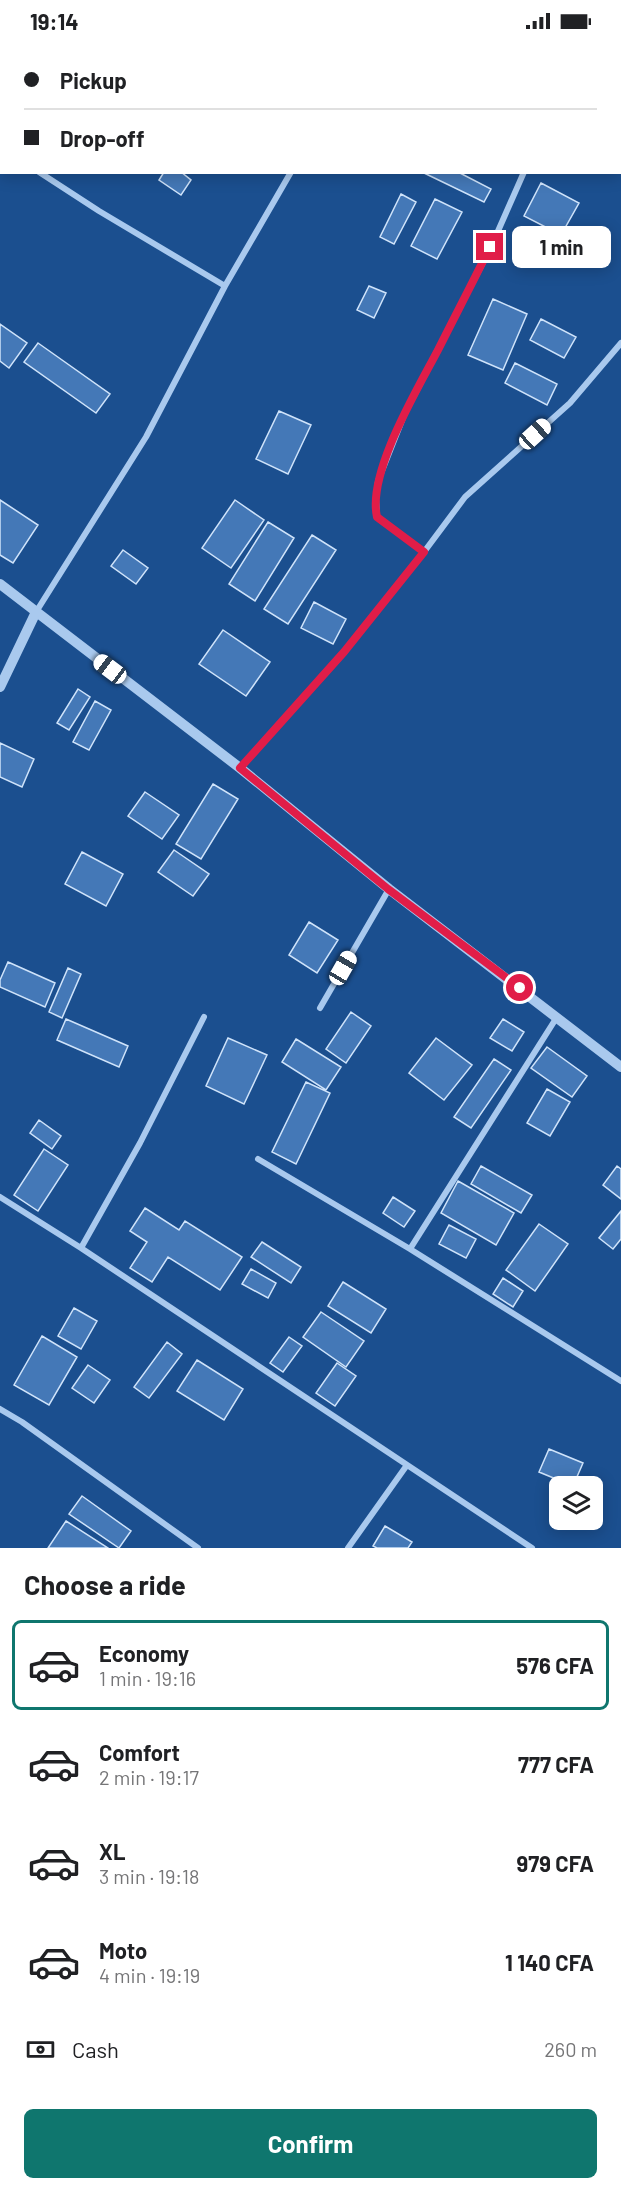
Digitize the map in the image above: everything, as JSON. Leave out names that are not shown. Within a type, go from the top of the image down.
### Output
[{"type":"street","points":[[42,174],[99,211],[225,286]]},
{"type":"street","points":[[0,687],[36,612],[146,437],[225,286],[290,174]]},
{"type":"street","points":[[424,552],[377,517],[378,481],[405,413],[490,247],[523,174]]},
{"type":"street","points":[[240,768],[344,652],[465,497],[570,403],[621,343]]},
{"type":"street","points":[[0,585],[240,768],[388,889],[621,1067]]},
{"type":"street","points":[[320,1008],[388,889]]},
{"type":"street","points":[[81,1248],[140,1143],[204,1017]]},
{"type":"street","points":[[410,1248],[557,1017]]},
{"type":"street","points":[[258,1159],[410,1248],[621,1381]]},
{"type":"street","points":[[0,1197],[81,1248],[532,1548]]},
{"type":"street","points":[[0,1409],[22,1422],[198,1548]]},
{"type":"street","points":[[348,1548],[406,1465]]},
{"type":"building","points":[[163,174],[184,174],[191,180],[181,195],[159,180]]},
{"type":"building","points":[[426,174],[462,174],[491,189],[484,202]]},
{"type":"building","points":[[541,183],[579,203],[561,235],[524,216]]},
{"type":"building","points":[[401,194],[416,202],[394,244],[380,237]]},
{"type":"building","points":[[435,199],[462,212],[437,259],[411,246]]},
{"type":"building","points":[[369,286],[386,293],[374,318],[357,310]]},
{"type":"building","points":[[493,299],[527,314],[503,370],[468,355]]},
{"type":"building","points":[[541,319],[576,337],[564,358],[530,340]]},
{"type":"building","points":[[0,324],[27,343],[9,368],[0,361]]},
{"type":"building","points":[[38,343],[110,394],[96,413],[24,362]]},
{"type":"building","points":[[515,363],[557,384],[547,405],[505,383]]},
{"type":"building","points":[[279,411],[311,425],[288,474],[256,459]]},
{"type":"building","points":[[0,500],[38,525],[13,563],[0,555]]},
{"type":"building","points":[[235,500],[264,520],[231,568],[202,548]]},
{"type":"building","points":[[268,522],[294,538],[255,601],[229,584]]},
{"type":"building","points":[[312,535],[336,550],[288,624],[264,609]]},
{"type":"building","points":[[123,550],[148,568],[136,584],[111,566]]},
{"type":"building","points":[[314,602],[346,619],[333,644],[301,628]]},
{"type":"building","points":[[223,630],[270,662],[246,696],[199,664]]},
{"type":"building","points":[[78,689],[90,697],[69,730],[57,723]]},
{"type":"building","points":[[95,701],[111,710],[89,750],[73,742]]},
{"type":"building","points":[[0,743],[34,759],[22,787],[0,777]]},
{"type":"building","points":[[213,784],[238,799],[201,859],[176,844]]},
{"type":"building","points":[[145,792],[179,815],[162,839],[128,816]]},
{"type":"building","points":[[174,850],[209,874],[193,896],[158,872]]},
{"type":"building","points":[[82,852],[123,874],[106,906],[65,884]]},
{"type":"building","points":[[309,922],[338,940],[317,973],[289,955]]},
{"type":"building","points":[[8,962],[55,983],[45,1007],[0,987],[0,980]]},
{"type":"building","points":[[68,968],[81,974],[62,1018],[49,1012]]},
{"type":"building","points":[[351,1012],[371,1026],[346,1063],[326,1049]]},
{"type":"building","points":[[66,1019],[128,1046],[119,1067],[57,1040]]},
{"type":"building","points":[[503,1019],[524,1032],[512,1051],[490,1038]]},
{"type":"building","points":[[228,1038],[267,1055],[244,1104],[206,1086]]},
{"type":"building","points":[[436,1038],[472,1065],[444,1100],[409,1073]]},
{"type":"building","points":[[296,1039],[341,1067],[326,1090],[282,1062]]},
{"type":"building","points":[[547,1047],[587,1076],[572,1097],[531,1068]]},
{"type":"building","points":[[494,1059],[511,1070],[471,1128],[454,1117]]},
{"type":"building","points":[[306,1082],[330,1093],[296,1164],[272,1152]]},
{"type":"building","points":[[547,1089],[570,1102],[550,1136],[527,1123]]},
{"type":"building","points":[[39,1120],[61,1136],[52,1149],[30,1133]]},
{"type":"building","points":[[44,1149],[68,1165],[38,1211],[14,1195]]},
{"type":"building","points":[[481,1166],[532,1195],[521,1213],[471,1184]]},
{"type":"building","points":[[617,1166],[621,1169],[621,1199],[603,1185]]},
{"type":"building","points":[[458,1181],[514,1213],[496,1245],[441,1213]]},
{"type":"building","points":[[393,1197],[415,1211],[404,1227],[383,1213]]},
{"type":"building","points":[[145,1208],[179,1230],[185,1221],[242,1257],[220,1290],[168,1257],[152,1282],[130,1268],[147,1242],[130,1231]]},
{"type":"building","points":[[621,1211],[621,1239],[613,1249],[599,1238]]},
{"type":"building","points":[[539,1224],[568,1244],[535,1291],[506,1270]]},
{"type":"building","points":[[449,1225],[476,1239],[466,1258],[439,1244]]},
{"type":"building","points":[[262,1242],[301,1267],[291,1283],[251,1257]]},
{"type":"building","points":[[251,1269],[276,1283],[268,1298],[242,1284]]},
{"type":"building","points":[[503,1278],[523,1291],[513,1307],[493,1294]]},
{"type":"building","points":[[343,1282],[386,1309],[371,1333],[328,1306]]},
{"type":"building","points":[[74,1308],[97,1321],[81,1349],[58,1336]]},
{"type":"building","points":[[321,1312],[364,1341],[346,1367],[303,1337]]},
{"type":"building","points":[[42,1336],[77,1357],[49,1405],[14,1385]]},
{"type":"building","points":[[289,1337],[302,1346],[283,1372],[270,1363]]},
{"type":"building","points":[[167,1342],[182,1354],[149,1398],[134,1387]]},
{"type":"building","points":[[197,1360],[243,1389],[224,1420],[177,1391]]},
{"type":"building","points":[[337,1363],[356,1376],[335,1406],[316,1393]]},
{"type":"building","points":[[88,1365],[110,1380],[94,1403],[72,1388]]},
{"type":"building","points":[[549,1449],[583,1463],[577,1476],[549,1476],[539,1472]]},
{"type":"building","points":[[82,1496],[131,1531],[119,1548],[69,1514]]},
{"type":"building","points":[[66,1521],[108,1548],[48,1548]]},
{"type":"building","points":[[385,1526],[412,1542],[408,1548],[373,1546]]},
{"type":"route","points":[[490,247],[405,413],[378,481],[377,517],[424,552],[344,652],[240,768],[388,889],[520,988]]}]
